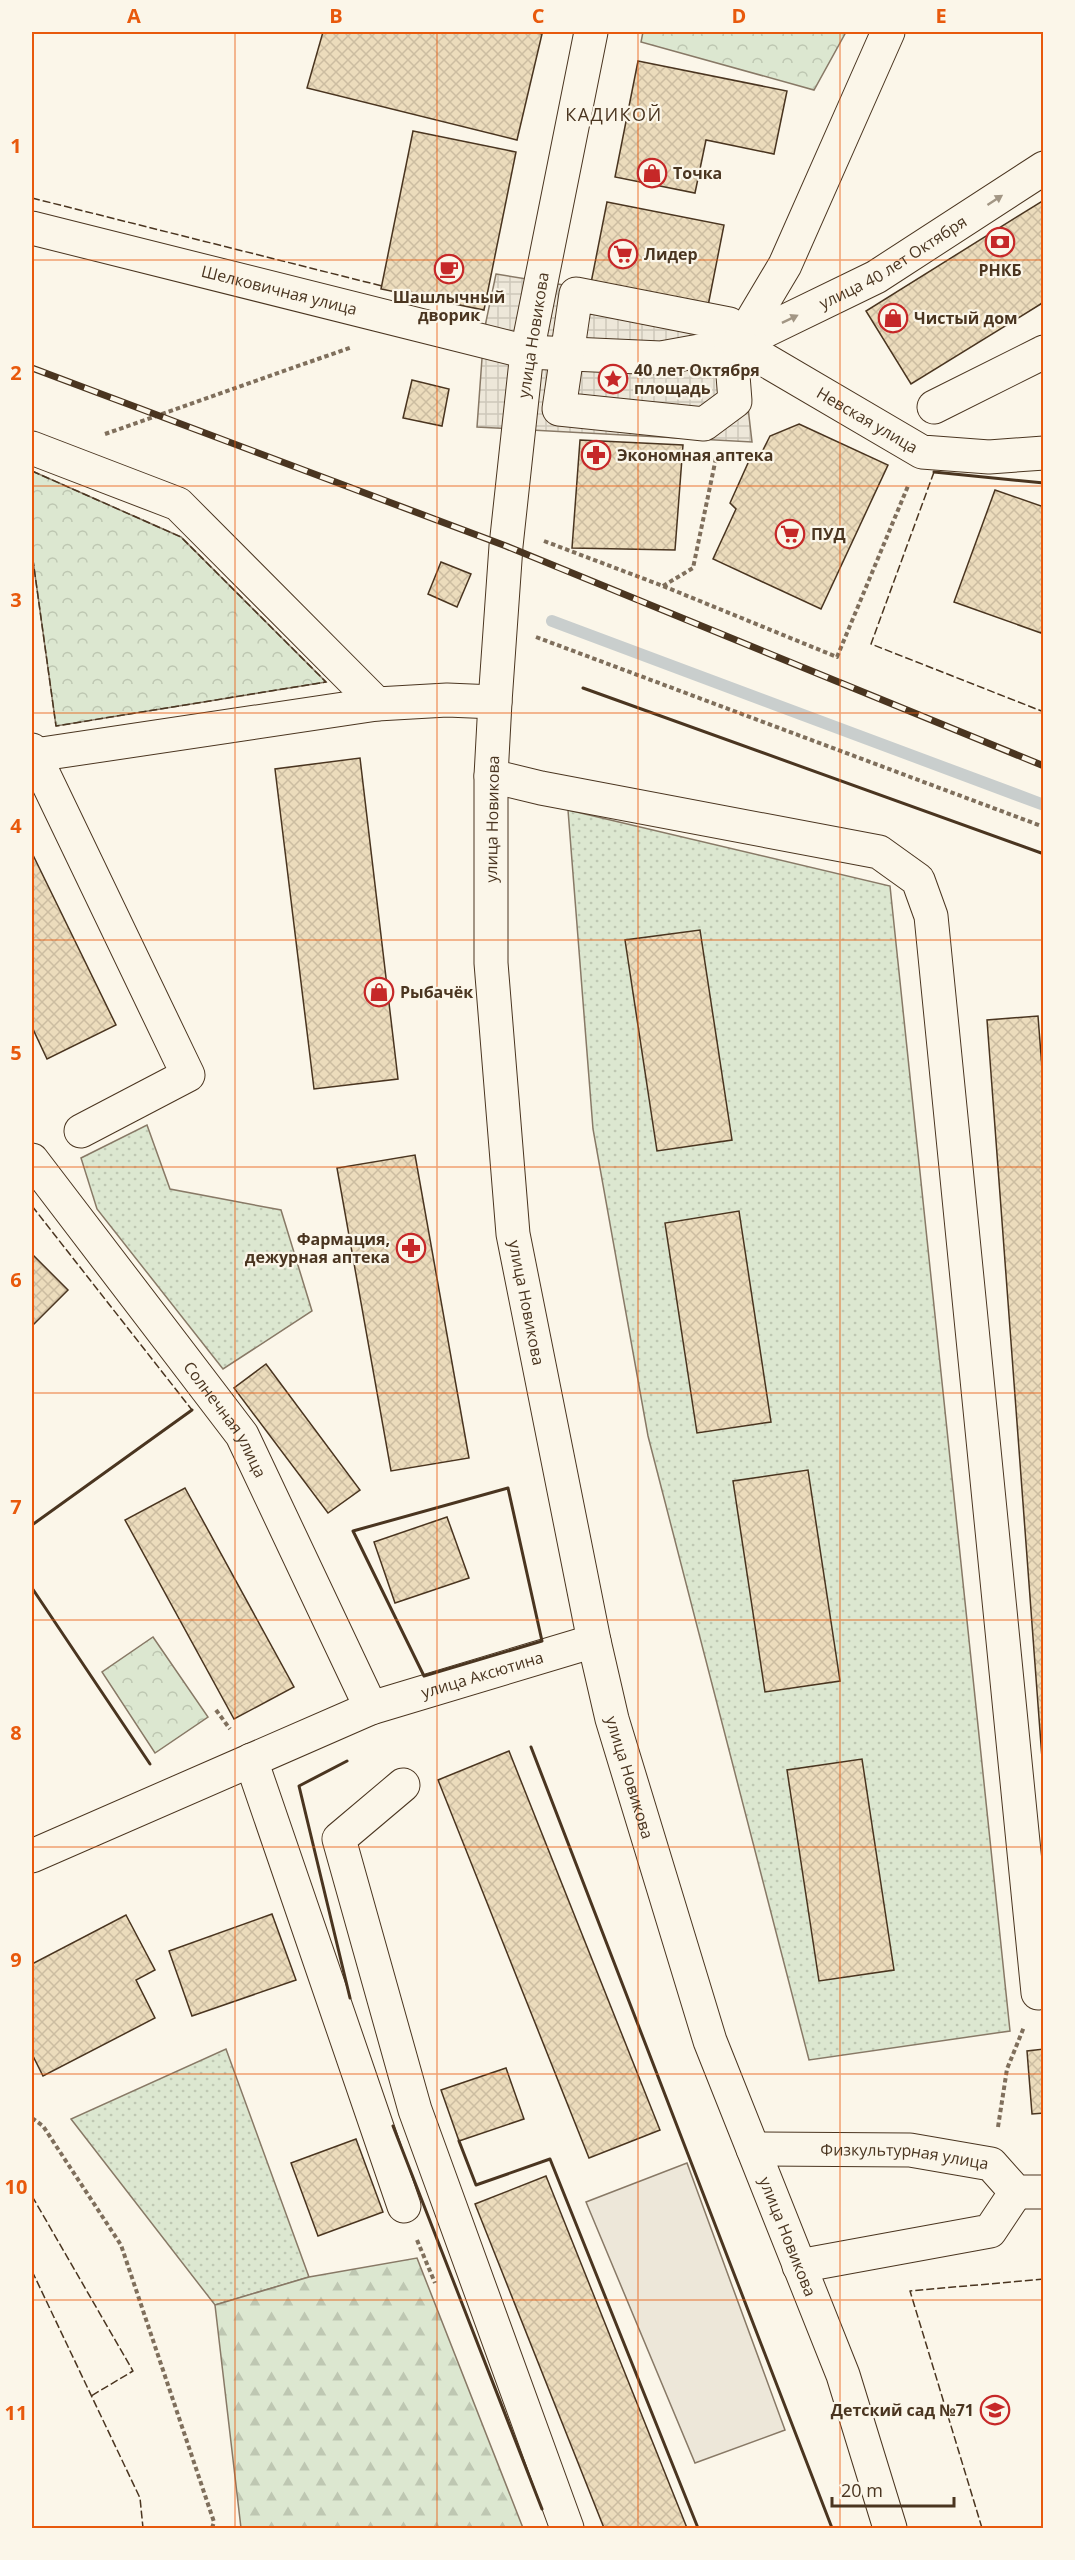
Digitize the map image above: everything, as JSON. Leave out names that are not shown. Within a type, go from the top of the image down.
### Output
[{"type":"street","name":"улица Новикова","points":[[591,32],[527,352],[506,546],[495,702],[491,776],[491,963],[513,1234],[594,1641],[612,1719],[710,2041],[843,2375],[890,2529]]},
{"type":"street","points":[[527,352],[661,358],[734,345],[785,265],[888,32]]},
{"type":"street","name":"улица 40 лет Октября","points":[[734,345],[876,277],[1044,168]]},
{"type":"street","name":"Шелковичная улица","points":[[32,228],[527,352]]},
{"type":"street","points":[[576,294],[729,324],[734,345],[735,401],[704,424],[559,409],[576,294]]},
{"type":"street","name":"Невская улица","points":[[734,345],[922,452],[990,457],[1044,453]]},
{"type":"street","points":[[934,407],[1044,352]]},
{"type":"street","points":[[32,448],[178,504],[377,704]]},
{"type":"street","points":[[81,1131],[188,1075],[33,752],[377,704],[447,700],[495,702]]},
{"type":"street","points":[[491,776],[541,788],[879,852],[918,880],[931,916],[1038,1993]]},
{"type":"street","name":"Солнечная улица","points":[[32,1160],[242,1435],[370,1708]]},
{"type":"street","name":"улица Аксютина","points":[[32,1856],[370,1708],[594,1641]]},
{"type":"street","points":[[251,1760],[404,2206]]},
{"type":"street","points":[[403,1785],[339,1839],[415,2110],[567,2529]]},
{"type":"street","name":"Физкультурная улица","points":[[753,2149],[910,2150],[991,2164],[1030,2192]]},
{"type":"street","points":[[799,2266],[990,2231],[1030,2192]]},
{"type":"path","points":[[104,435],[361,344]]},
{"type":"path","points":[[541,540],[663,586],[837,657],[922,452]]},
{"type":"path","points":[[663,586],[693,568],[717,453]]},
{"type":"path","points":[[501,626],[552,642],[1044,827]]},
{"type":"path","points":[[991,2164],[1007,2069],[1038,1993]]},
{"type":"path","points":[[32,2118],[43,2126],[121,2244],[214,2522],[212,2529]]},
{"type":"green space","points":[[643,32],[846,32],[814,90],[641,42]]},
{"type":"green space","points":[[32,471],[181,537],[326,682],[56,726],[32,553]]},
{"type":"green space","points":[[568,810],[890,886],[1010,2031],[809,2060],[648,1436],[593,1129]]},
{"type":"green space","points":[[147,1125],[170,1189],[281,1210],[312,1311],[223,1369],[97,1209],[81,1158]]},
{"type":"green space","points":[[153,1637],[208,1717],[155,1753],[102,1672]]},
{"type":"green space","points":[[226,2049],[309,2277],[215,2305],[71,2119]]},
{"type":"green space","points":[[417,2258],[523,2528],[241,2528],[215,2305],[309,2277]]},
{"type":"shaded area","name":"40 лет Октября площадь","points":[[496,274],[737,313],[752,442],[477,427],[484,331]]},
{"type":"shaded area","points":[[687,2163],[785,2430],[695,2463],[586,2202]]},
{"type":"building","points":[[323,32],[534,32],[542,34],[517,140],[307,88]]},
{"type":"building","points":[[638,61],[787,91],[774,154],[706,140],[695,193],[615,177]]},
{"type":"building","points":[[413,131],[516,152],[484,310],[381,289]]},
{"type":"building","points":[[1044,200],[1044,302],[911,384],[866,311]]},
{"type":"building","points":[[607,202],[724,225],[708,306],[591,283]]},
{"type":"building","points":[[412,380],[449,389],[442,426],[403,418]]},
{"type":"building","name":"ПУД","points":[[799,424],[888,465],[821,609],[713,559],[736,509],[730,503],[753,452],[761,454],[770,436]]},
{"type":"building","points":[[580,440],[683,445],[675,550],[572,548]]},
{"type":"building","points":[[995,490],[1044,507],[1044,625],[1041,633],[954,602]]},
{"type":"building","points":[[441,562],[471,574],[457,607],[428,594]]},
{"type":"building","points":[[360,758],[398,1079],[314,1089],[275,769]]},
{"type":"building","points":[[32,853],[116,1025],[47,1059],[32,1027]]},
{"type":"building","points":[[700,930],[732,1140],[657,1151],[625,940]]},
{"type":"building","points":[[1038,1016],[1044,1094],[1044,1785],[987,1020]]},
{"type":"building","points":[[415,1155],[469,1458],[391,1471],[337,1168]]},
{"type":"building","points":[[739,1211],[771,1422],[697,1433],[665,1223]]},
{"type":"building","points":[[32,1254],[68,1290],[32,1326]]},
{"type":"building","points":[[266,1364],[360,1490],[328,1513],[234,1388]]},
{"type":"building","points":[[808,1470],[840,1681],[765,1692],[733,1481]]},
{"type":"building","points":[[185,1488],[294,1687],[234,1719],[125,1520]]},
{"type":"building","points":[[447,1517],[469,1578],[395,1603],[374,1542]]},
{"type":"building","points":[[509,1751],[660,2130],[589,2158],[438,1780]]},
{"type":"building","points":[[862,1759],[894,1970],[819,1981],[787,1770]]},
{"type":"building","points":[[272,1914],[296,1980],[192,2016],[169,1951]]},
{"type":"building","points":[[126,1915],[155,1970],[136,1980],[155,2018],[43,2076],[32,2054],[32,1964]]},
{"type":"building","points":[[1044,2049],[1044,2113],[1032,2114],[1027,2051]]},
{"type":"building","points":[[506,2068],[524,2119],[459,2141],[441,2090]]},
{"type":"building","points":[[356,2139],[383,2212],[318,2236],[291,2163]]},
{"type":"building","points":[[546,2176],[687,2528],[604,2528],[475,2204]]},
{"type":"waterway","points":[[552,621],[1044,805]]},
{"type":"railway","points":[[32,368],[506,546],[1044,766]]},
{"type":"fence","points":[[32,198],[382,286]]},
{"type":"fence","points":[[32,471],[181,537],[326,682],[56,726],[32,553]]},
{"type":"fence","points":[[934,472],[871,644],[1044,712]]},
{"type":"fence","points":[[32,1206],[192,1410]]},
{"type":"fence","points":[[32,2196],[133,2371],[91,2396]]},
{"type":"fence","points":[[32,2271],[140,2498],[143,2528]]},
{"type":"fence","points":[[982,2528],[910,2291],[1044,2279]]},
{"type":"wall","points":[[934,472],[1044,483]]},
{"type":"wall","points":[[583,688],[1044,854]]},
{"type":"wall","points":[[32,1525],[192,1410]]},
{"type":"wall","points":[[508,1488],[542,1641],[424,1676],[353,1531],[508,1488]]},
{"type":"wall","points":[[32,1588],[150,1764]]},
{"type":"wall","points":[[531,1747],[832,2528]]},
{"type":"wall","points":[[347,1761],[299,1786],[350,1998]]},
{"type":"wall","points":[[393,2126],[542,2509]]},
{"type":"wall","points":[[459,2141],[476,2185],[550,2159],[698,2528]]},
{"type":"place","name":"Точка","points":[[652,173]]},
{"type":"place","name":"РНКБ","points":[[1000,242]]},
{"type":"place","name":"Лидер","points":[[623,254]]},
{"type":"place","name":"Шашлычный дворик","points":[[449,269]]},
{"type":"place","name":"Чистый дом","points":[[893,318]]},
{"type":"place","name":"40 лет Октября площадь","points":[[613,379]]},
{"type":"place","name":"Экономная аптека","points":[[596,455]]},
{"type":"place","name":"ПУД","points":[[790,534]]},
{"type":"place","name":"Рыбачёк","points":[[379,992]]},
{"type":"place","name":"Фармация, дежурная аптека","points":[[411,1248]]},
{"type":"place","name":"Детский сад №71","points":[[995,2410]]},
{"type":"district","name":"КАДИКОЙ","points":[[614,115]]}]
